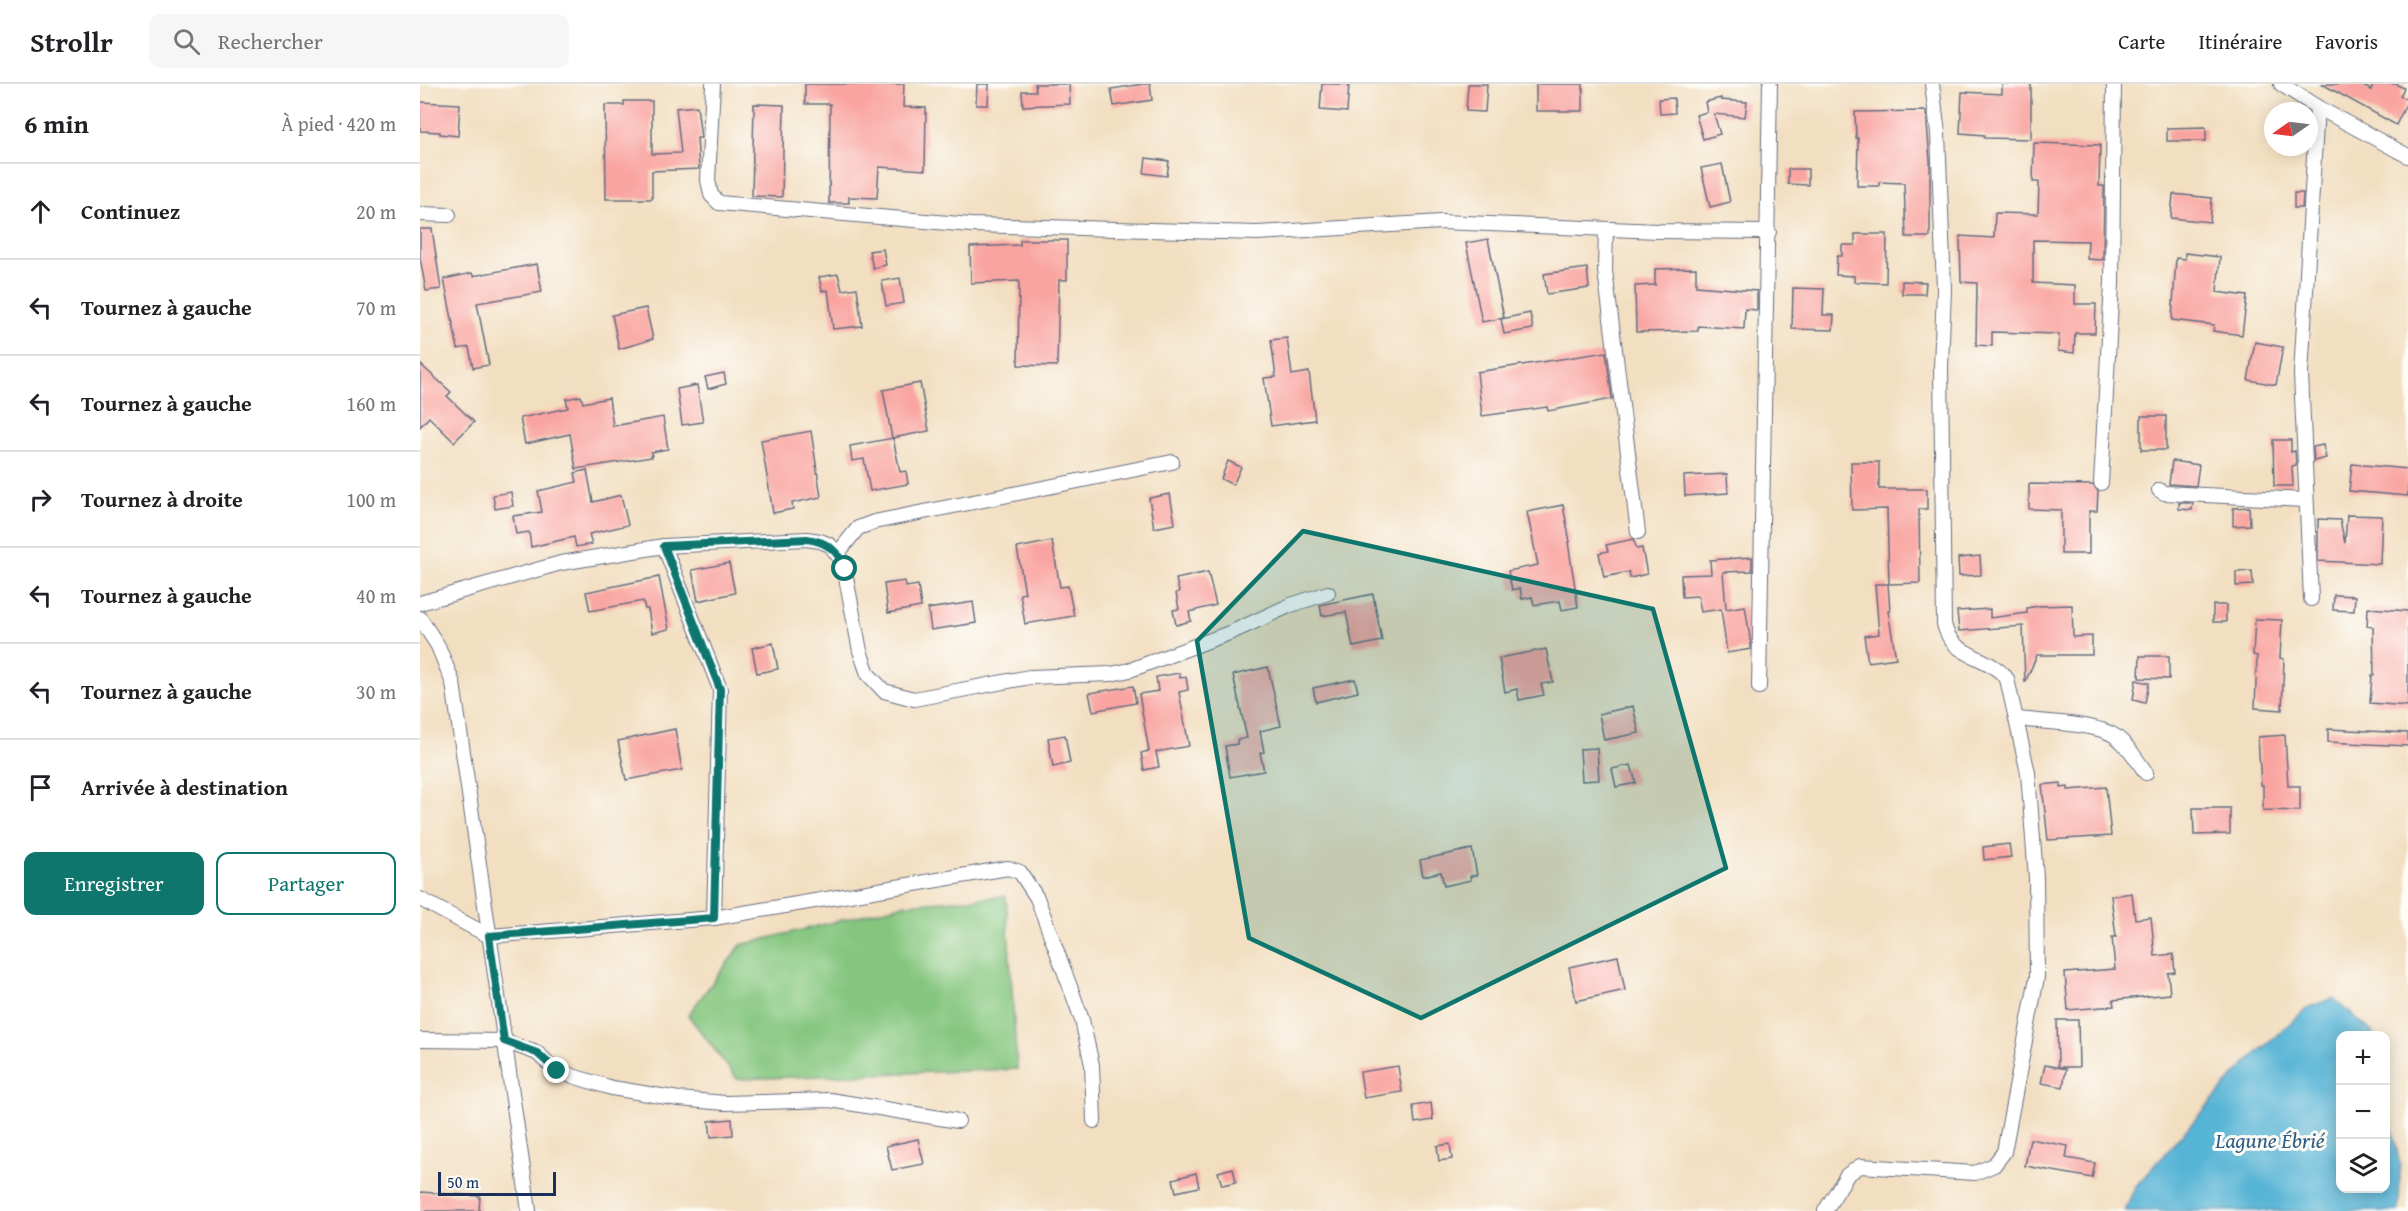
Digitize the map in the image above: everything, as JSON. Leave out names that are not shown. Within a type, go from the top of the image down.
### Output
[{"type":"street","points":[[712,84],[708,180],[711,195],[718,203],[970,225],[1257,233],[1441,222],[1606,229],[1769,232]]},
{"type":"street","points":[[1759,687],[1770,84]]},
{"type":"street","points":[[1825,1211],[1847,1175],[1860,1166],[1975,1173],[1994,1165],[2004,1152],[2037,977],[2036,878],[2028,773],[2007,679],[1999,669],[1960,651],[1947,637],[1944,624],[1941,367],[1944,289],[1938,133],[1932,84]]},
{"type":"street","points":[[2101,483],[2112,283],[2114,84]]},
{"type":"street","points":[[2281,84],[2309,102]]},
{"type":"street","points":[[2318,108],[2408,156]]},
{"type":"street","points":[[2311,599],[2301,374],[2314,156]]},
{"type":"street","points":[[420,214],[449,215]]},
{"type":"street","points":[[1606,229],[1605,271],[1638,532]]},
{"type":"street","points":[[838,554],[858,528],[874,522],[1172,462]]},
{"type":"street","points":[[2159,490],[2164,493],[2306,500]]},
{"type":"street","points":[[420,603],[561,563],[664,546],[807,539],[820,541],[830,545],[838,554],[845,569],[860,651],[868,674],[884,691],[914,699],[1029,678],[1112,674],[1130,670],[1232,632],[1291,605],[1328,593]]},
{"type":"street","points":[[664,546],[720,689],[714,918]]},
{"type":"street","points":[[420,618],[438,646],[453,683],[529,1211]]},
{"type":"street","points":[[2017,719],[2103,729],[2127,747],[2146,772]]},
{"type":"street","points":[[420,898],[489,936],[714,918],[1008,868],[1020,872],[1038,898],[1082,1020],[1092,1065],[1094,1121]]},
{"type":"street","points":[[420,1040],[504,1041],[537,1053],[557,1071],[612,1088],[679,1099],[725,1103],[830,1100],[958,1121]]},
{"type":"highlighted area","points":[[1303,531],[1653,609],[1726,868],[1421,1018],[1249,938],[1197,641]]},
{"type":"green space","points":[[1006,896],[1017,1069],[737,1079],[688,1015],[741,945],[906,904]]},
{"type":"water","name":"Lagune Ébrié","points":[[2333,998],[2371,1031],[2336,1031],[2336,1193],[2390,1193],[2390,1116],[2400,1165],[2399,1211],[2125,1211],[2135,1187],[2245,1064],[2307,1008]]},
{"type":"building","points":[[805,84],[904,84],[903,107],[926,108],[925,170],[879,167],[877,198],[849,197],[849,203],[829,203],[830,104],[805,104]]},
{"type":"building","points":[[977,84],[989,84],[988,105],[976,105]]},
{"type":"building","points":[[1035,84],[1069,84],[1070,104],[1023,106],[1022,91],[1036,91]]},
{"type":"building","points":[[1150,84],[1152,100],[1114,106],[1111,89]]},
{"type":"building","points":[[1322,84],[1349,84],[1347,112],[1320,110]]},
{"type":"building","points":[[1468,84],[1487,84],[1485,112],[1466,111]]},
{"type":"building","points":[[1536,84],[1583,84],[1583,111],[1536,111]]},
{"type":"building","points":[[2002,84],[2031,84],[2031,139],[1984,138],[1984,135],[1960,133],[1962,92],[2002,94]]},
{"type":"building","points":[[2322,84],[2359,84],[2371,90],[2374,84],[2396,84],[2404,88],[2400,96],[2408,100],[2396,125]]},
{"type":"building","points":[[1674,98],[1675,113],[1660,114],[1659,99]]},
{"type":"building","points":[[1721,98],[1721,100],[1747,102],[1745,117],[1714,114],[1720,134],[1703,139],[1696,115],[1707,112],[1705,102]]},
{"type":"building","points":[[624,101],[652,101],[652,154],[681,153],[676,108],[697,106],[701,138],[697,138],[699,169],[652,171],[652,199],[606,199],[605,105],[624,105]]},
{"type":"building","points":[[420,102],[460,104],[458,136],[420,131]]},
{"type":"building","points":[[754,104],[784,105],[782,197],[752,196]]},
{"type":"building","points":[[1926,111],[1930,161],[1930,237],[1906,237],[1904,183],[1879,182],[1879,186],[1857,186],[1858,138],[1856,138],[1855,112]]},
{"type":"building","points":[[2206,127],[2206,141],[2167,141],[2167,128]]},
{"type":"building","points":[[2034,143],[2100,145],[2099,186],[2104,186],[2103,260],[2087,259],[2088,241],[2033,240],[2033,283],[2075,285],[2075,304],[2096,304],[2095,333],[2075,333],[2074,353],[2058,351],[2059,334],[1992,332],[1992,346],[1976,345],[1977,283],[1961,282],[1960,236],[1994,238],[1995,213],[2038,214],[2039,182],[2033,182]]},
{"type":"building","points":[[1146,158],[1169,161],[1167,176],[1144,173]]},
{"type":"building","points":[[1722,164],[1730,202],[1710,207],[1701,168]]},
{"type":"building","points":[[1788,169],[1808,169],[1808,185],[1788,184]]},
{"type":"building","points":[[2294,193],[2303,193],[2302,208],[2294,208]]},
{"type":"building","points":[[2173,194],[2212,198],[2210,222],[2171,218]]},
{"type":"building","points":[[420,229],[432,229],[441,289],[426,291],[420,258]]},
{"type":"building","points":[[1855,234],[1887,234],[1886,283],[1854,282],[1854,276],[1836,275],[1837,256],[1842,256],[1842,245],[1855,245]]},
{"type":"building","points":[[1488,239],[1504,318],[1482,322],[1466,243]]},
{"type":"building","points":[[1020,240],[1067,240],[1067,280],[1059,280],[1057,366],[1018,365],[1019,281],[971,283],[970,247],[1020,245]]},
{"type":"building","points":[[883,249],[886,265],[873,268],[869,251]]},
{"type":"building","points":[[2185,253],[2220,257],[2217,292],[2247,296],[2242,335],[2213,331],[2214,325],[2172,320],[2176,258],[2185,259]]},
{"type":"building","points":[[537,264],[542,292],[477,303],[489,365],[473,368],[469,347],[458,349],[444,279]]},
{"type":"building","points":[[1587,268],[1589,288],[1547,294],[1544,274]]},
{"type":"building","points":[[1696,268],[1696,286],[1757,291],[1757,310],[1745,309],[1744,329],[1698,326],[1698,331],[1636,332],[1635,286],[1655,285],[1655,269]]},
{"type":"building","points":[[838,274],[842,290],[857,288],[862,326],[833,329],[828,290],[822,291],[819,277]]},
{"type":"building","points":[[900,278],[904,303],[886,306],[882,281]]},
{"type":"building","points":[[1902,281],[1926,282],[1925,294],[1902,294]]},
{"type":"building","points":[[1793,288],[1824,289],[1823,315],[1834,315],[1833,330],[1792,329]]},
{"type":"building","points":[[646,308],[653,339],[619,349],[612,315]]},
{"type":"building","points":[[1530,313],[1533,329],[1504,334],[1501,319]]},
{"type":"building","points":[[1287,338],[1292,375],[1309,372],[1315,420],[1271,426],[1264,378],[1276,377],[1271,340]]},
{"type":"building","points":[[2255,342],[2283,347],[2276,385],[2248,380]]},
{"type":"building","points":[[1606,352],[1612,399],[1548,411],[1547,407],[1482,416],[1477,372]]},
{"type":"building","points":[[420,364],[451,392],[447,396],[474,422],[454,442],[429,417],[420,427]]},
{"type":"building","points":[[724,373],[726,384],[708,389],[705,377]]},
{"type":"building","points":[[920,383],[929,431],[892,438],[883,390]]},
{"type":"building","points":[[697,385],[703,422],[682,425],[677,389]]},
{"type":"building","points":[[581,396],[583,403],[609,398],[613,426],[663,417],[668,449],[651,452],[652,457],[576,469],[570,434],[525,444],[520,418],[568,408],[566,399]]},
{"type":"building","points":[[2141,416],[2166,416],[2166,450],[2141,450]]},
{"type":"building","points":[[811,431],[821,497],[792,503],[793,509],[773,513],[761,440]]},
{"type":"building","points":[[893,438],[900,472],[906,471],[908,484],[870,491],[864,459],[852,461],[850,446]]},
{"type":"building","points":[[2273,440],[2291,440],[2291,452],[2295,451],[2296,465],[2292,466],[2293,486],[2274,486]]},
{"type":"building","points":[[2323,445],[2326,458],[2314,461],[2313,447]]},
{"type":"building","points":[[1228,461],[1241,467],[1233,485],[1221,479]]},
{"type":"building","points":[[2172,461],[2199,465],[2196,486],[2169,484]]},
{"type":"building","points":[[1851,462],[1879,462],[1879,489],[1927,489],[1927,509],[1919,509],[1920,583],[1889,584],[1887,509],[1852,510]]},
{"type":"building","points":[[2352,464],[2408,469],[2408,496],[2349,491]]},
{"type":"building","points":[[587,470],[593,502],[621,495],[628,525],[589,534],[592,544],[576,547],[574,537],[531,547],[529,532],[516,534],[513,516],[542,512],[538,491],[577,482],[575,473]]},
{"type":"building","points":[[1727,474],[1728,493],[1685,496],[1684,476]]},
{"type":"building","points":[[2029,484],[2093,485],[2098,491],[2097,511],[2089,511],[2089,554],[2061,554],[2061,510],[2029,509]]},
{"type":"building","points":[[511,492],[513,506],[495,509],[493,495]]},
{"type":"building","points":[[1170,494],[1175,524],[1154,528],[1149,498]]},
{"type":"building","points":[[2179,503],[2193,503],[2192,510],[2179,509]]},
{"type":"building","points":[[1563,505],[1578,607],[1562,610],[1560,601],[1534,605],[1532,597],[1522,599],[1520,588],[1512,590],[1508,571],[1538,565],[1527,512]]},
{"type":"building","points":[[2249,507],[2250,525],[2233,526],[2233,508]]},
{"type":"building","points":[[2347,515],[2382,516],[2380,564],[2318,561],[2318,519],[2340,520],[2345,543]]},
{"type":"building","points":[[1633,539],[1637,549],[1642,548],[1647,574],[1630,578],[1629,572],[1604,577],[1599,553],[1608,551],[1606,545]]},
{"type":"building","points":[[1052,541],[1060,587],[1068,586],[1074,616],[1025,624],[1020,594],[1025,593],[1017,548]]},
{"type":"building","points":[[1980,556],[1981,575],[1959,576],[1958,558]]},
{"type":"building","points":[[1752,557],[1752,571],[1723,572],[1726,609],[1745,606],[1751,644],[1751,649],[1727,653],[1721,609],[1701,612],[1698,596],[1682,597],[1681,575],[1711,574],[1710,560]]},
{"type":"building","points":[[729,563],[735,593],[698,601],[692,570]]},
{"type":"building","points":[[2252,571],[2253,585],[2236,586],[2236,572]]},
{"type":"building","points":[[1208,572],[1216,605],[1189,612],[1191,621],[1176,625],[1173,610],[1179,609],[1176,593],[1179,592],[1176,579]]},
{"type":"building","points":[[659,577],[669,629],[652,633],[648,609],[645,609],[643,601],[590,611],[586,592]]},
{"type":"building","points":[[905,581],[906,587],[918,585],[921,607],[888,613],[884,584]]},
{"type":"building","points":[[1875,584],[1888,584],[1890,611],[1888,611],[1896,658],[1868,662],[1864,636],[1879,634]]},
{"type":"building","points":[[1373,594],[1382,641],[1353,647],[1346,612],[1322,616],[1320,605]]},
{"type":"building","points":[[2334,595],[2355,596],[2354,611],[2333,610]]},
{"type":"building","points":[[973,602],[976,623],[931,630],[928,609]]},
{"type":"building","points":[[2072,605],[2073,637],[2092,636],[2092,655],[2037,655],[2025,683],[2023,626],[1959,631],[1957,611],[1990,609],[1990,618],[2027,613],[2027,608],[2039,606]]},
{"type":"building","points":[[2213,605],[2226,605],[2226,622],[2213,622]]},
{"type":"building","points":[[2368,608],[2408,611],[2408,706],[2370,703],[2372,675],[2374,675],[2373,627],[2367,626]]},
{"type":"building","points":[[2255,619],[2282,620],[2280,658],[2284,659],[2282,710],[2255,708],[2257,656],[2253,655]]},
{"type":"building","points":[[773,643],[778,669],[757,673],[752,648]]},
{"type":"building","points":[[1546,649],[1553,682],[1541,684],[1544,695],[1519,700],[1517,689],[1505,692],[1499,658]]},
{"type":"building","points":[[2140,656],[2169,656],[2169,679],[2139,678]]},
{"type":"building","points":[[1268,667],[1281,726],[1260,731],[1264,752],[1260,753],[1264,771],[1230,777],[1225,746],[1237,744],[1237,740],[1247,738],[1233,675]]},
{"type":"building","points":[[1179,673],[1180,678],[1186,677],[1188,690],[1179,692],[1189,746],[1156,752],[1159,767],[1144,770],[1141,753],[1149,751],[1139,694],[1158,691],[1156,677]]},
{"type":"building","points":[[1355,679],[1358,692],[1316,702],[1313,688]]},
{"type":"building","points":[[2136,680],[2149,683],[2145,703],[2133,700]]},
{"type":"building","points":[[1133,686],[1136,703],[1093,711],[1089,693]]},
{"type":"building","points":[[1633,706],[1639,733],[1604,740],[1599,714]]},
{"type":"building","points":[[675,729],[682,770],[626,780],[618,741]]},
{"type":"building","points":[[2328,729],[2408,733],[2408,746],[2328,742]]},
{"type":"building","points":[[1065,735],[1070,763],[1053,767],[1048,738]]},
{"type":"building","points":[[2285,735],[2288,786],[2300,786],[2300,811],[2263,810],[2258,737]]},
{"type":"building","points":[[1597,748],[1599,780],[1582,781],[1580,749]]},
{"type":"building","points":[[1631,765],[1636,783],[1616,787],[1612,769]]},
{"type":"building","points":[[2061,783],[2061,788],[2068,787],[2068,790],[2106,787],[2111,836],[2048,840],[2042,785]]},
{"type":"building","points":[[2193,808],[2230,808],[2230,834],[2194,835]]},
{"type":"building","points":[[2009,844],[2011,857],[1984,860],[1983,847]]},
{"type":"building","points":[[1472,849],[1477,875],[1470,876],[1471,880],[1444,886],[1441,872],[1423,876],[1420,860]]},
{"type":"building","points":[[2132,893],[2135,919],[2151,917],[2155,956],[2173,954],[2175,972],[2168,973],[2170,994],[2113,1000],[2114,1006],[2068,1010],[2065,973],[2115,969],[2112,937],[2116,937],[2111,896]]},
{"type":"building","points":[[1618,956],[1625,990],[1576,1001],[1569,967]]},
{"type":"building","points":[[2057,1020],[2078,1020],[2079,1067],[2058,1067]]},
{"type":"building","points":[[2045,1065],[2066,1069],[2063,1087],[2041,1083]]},
{"type":"building","points":[[1398,1066],[1402,1092],[1364,1098],[1360,1072]]},
{"type":"building","points":[[1431,1103],[1433,1120],[1415,1123],[1413,1106]]},
{"type":"building","points":[[732,1119],[733,1135],[711,1137],[709,1121]]},
{"type":"building","points":[[918,1139],[924,1164],[892,1170],[886,1146]]},
{"type":"building","points":[[2030,1139],[2068,1146],[2066,1158],[2095,1163],[2092,1178],[2025,1166]]},
{"type":"building","points":[[1450,1144],[1452,1159],[1439,1161],[1437,1146]]},
{"type":"building","points":[[1233,1168],[1236,1182],[1222,1185],[1218,1172]]},
{"type":"building","points":[[1196,1173],[1199,1187],[1176,1192],[1173,1179]]},
{"type":"building","points":[[420,1192],[480,1196],[479,1211],[420,1211]]},
{"type":"route","points":[[557,1071],[537,1053],[504,1041],[489,936],[714,918],[720,689],[664,546],[807,539],[830,545],[843,562],[845,569]]}]
